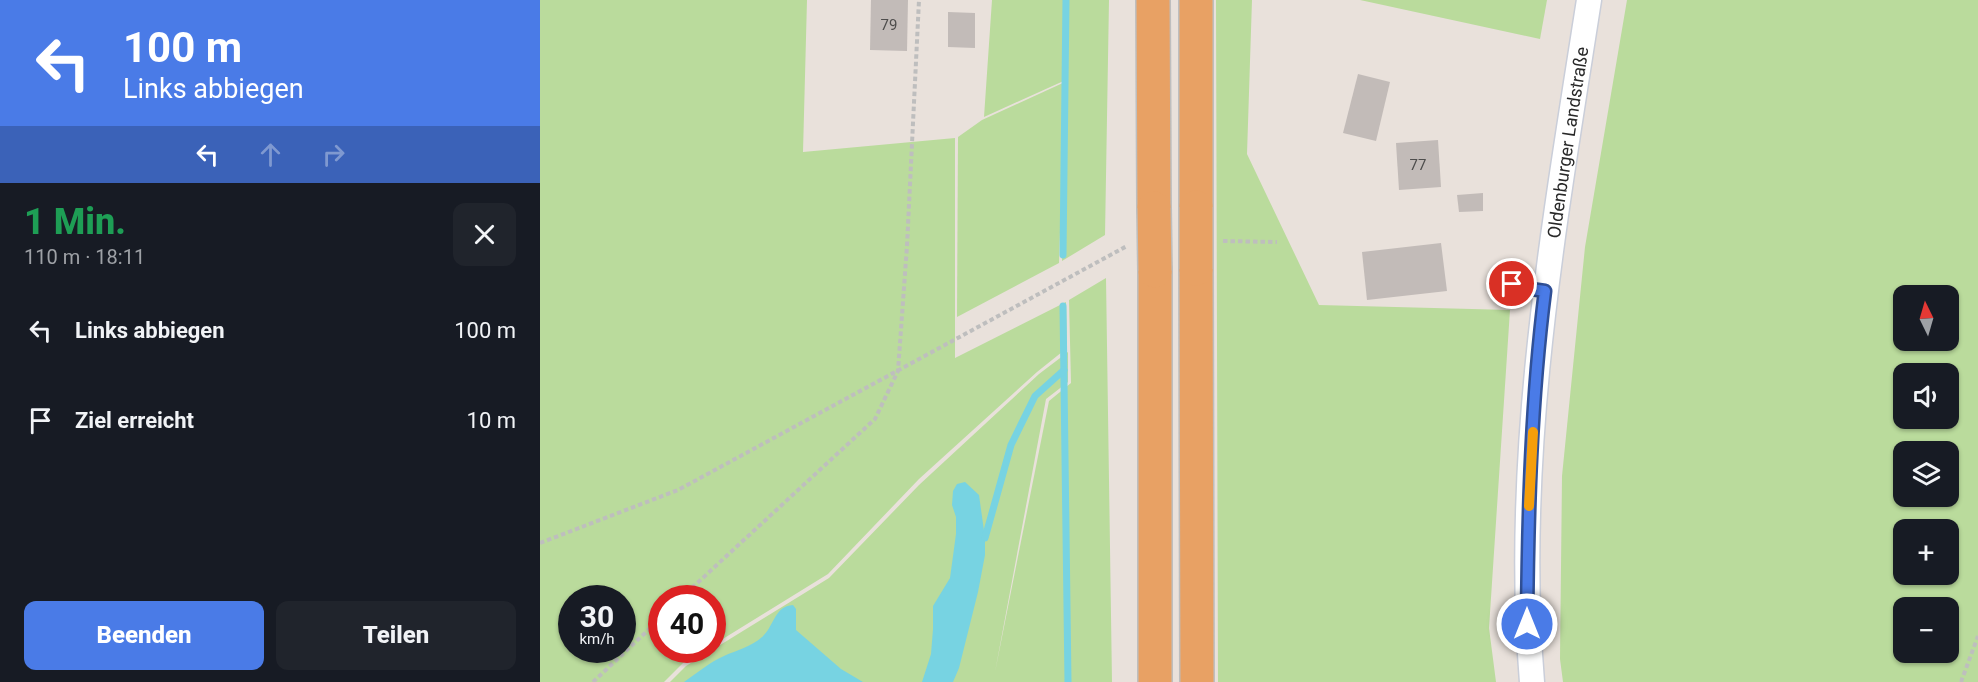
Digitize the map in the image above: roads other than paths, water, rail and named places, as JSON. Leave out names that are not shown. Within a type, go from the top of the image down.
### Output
[{"type":"highway","points":[[1153,0],[1155,682]]},
{"type":"highway","points":[[1196,0],[1197,682]]},
{"type":"street","name":"Oldenburger Landstraße","points":[[1532,682],[1527,624],[1528,523],[1537,367],[1545,291],[1589,0]]},
{"type":"lane","points":[[1512,284],[1545,291]]},
{"type":"water","points":[[965,482],[979,495],[985,538],[985,555],[978,592],[959,668],[953,682],[922,682],[931,654],[933,606],[950,578],[956,534],[956,517],[952,505],[953,491],[957,484]]},
{"type":"water","points":[[793,605],[796,609],[796,630],[841,669],[863,682],[684,682],[711,663],[726,663],[726,655],[758,640],[766,633],[778,613],[787,606]]},
{"type":"waterway","points":[[1063,255],[1066,0]]},
{"type":"waterway","points":[[1063,306],[1068,682]]},
{"type":"waterway","points":[[985,538],[1011,445],[1035,396],[1064,370]]}]
